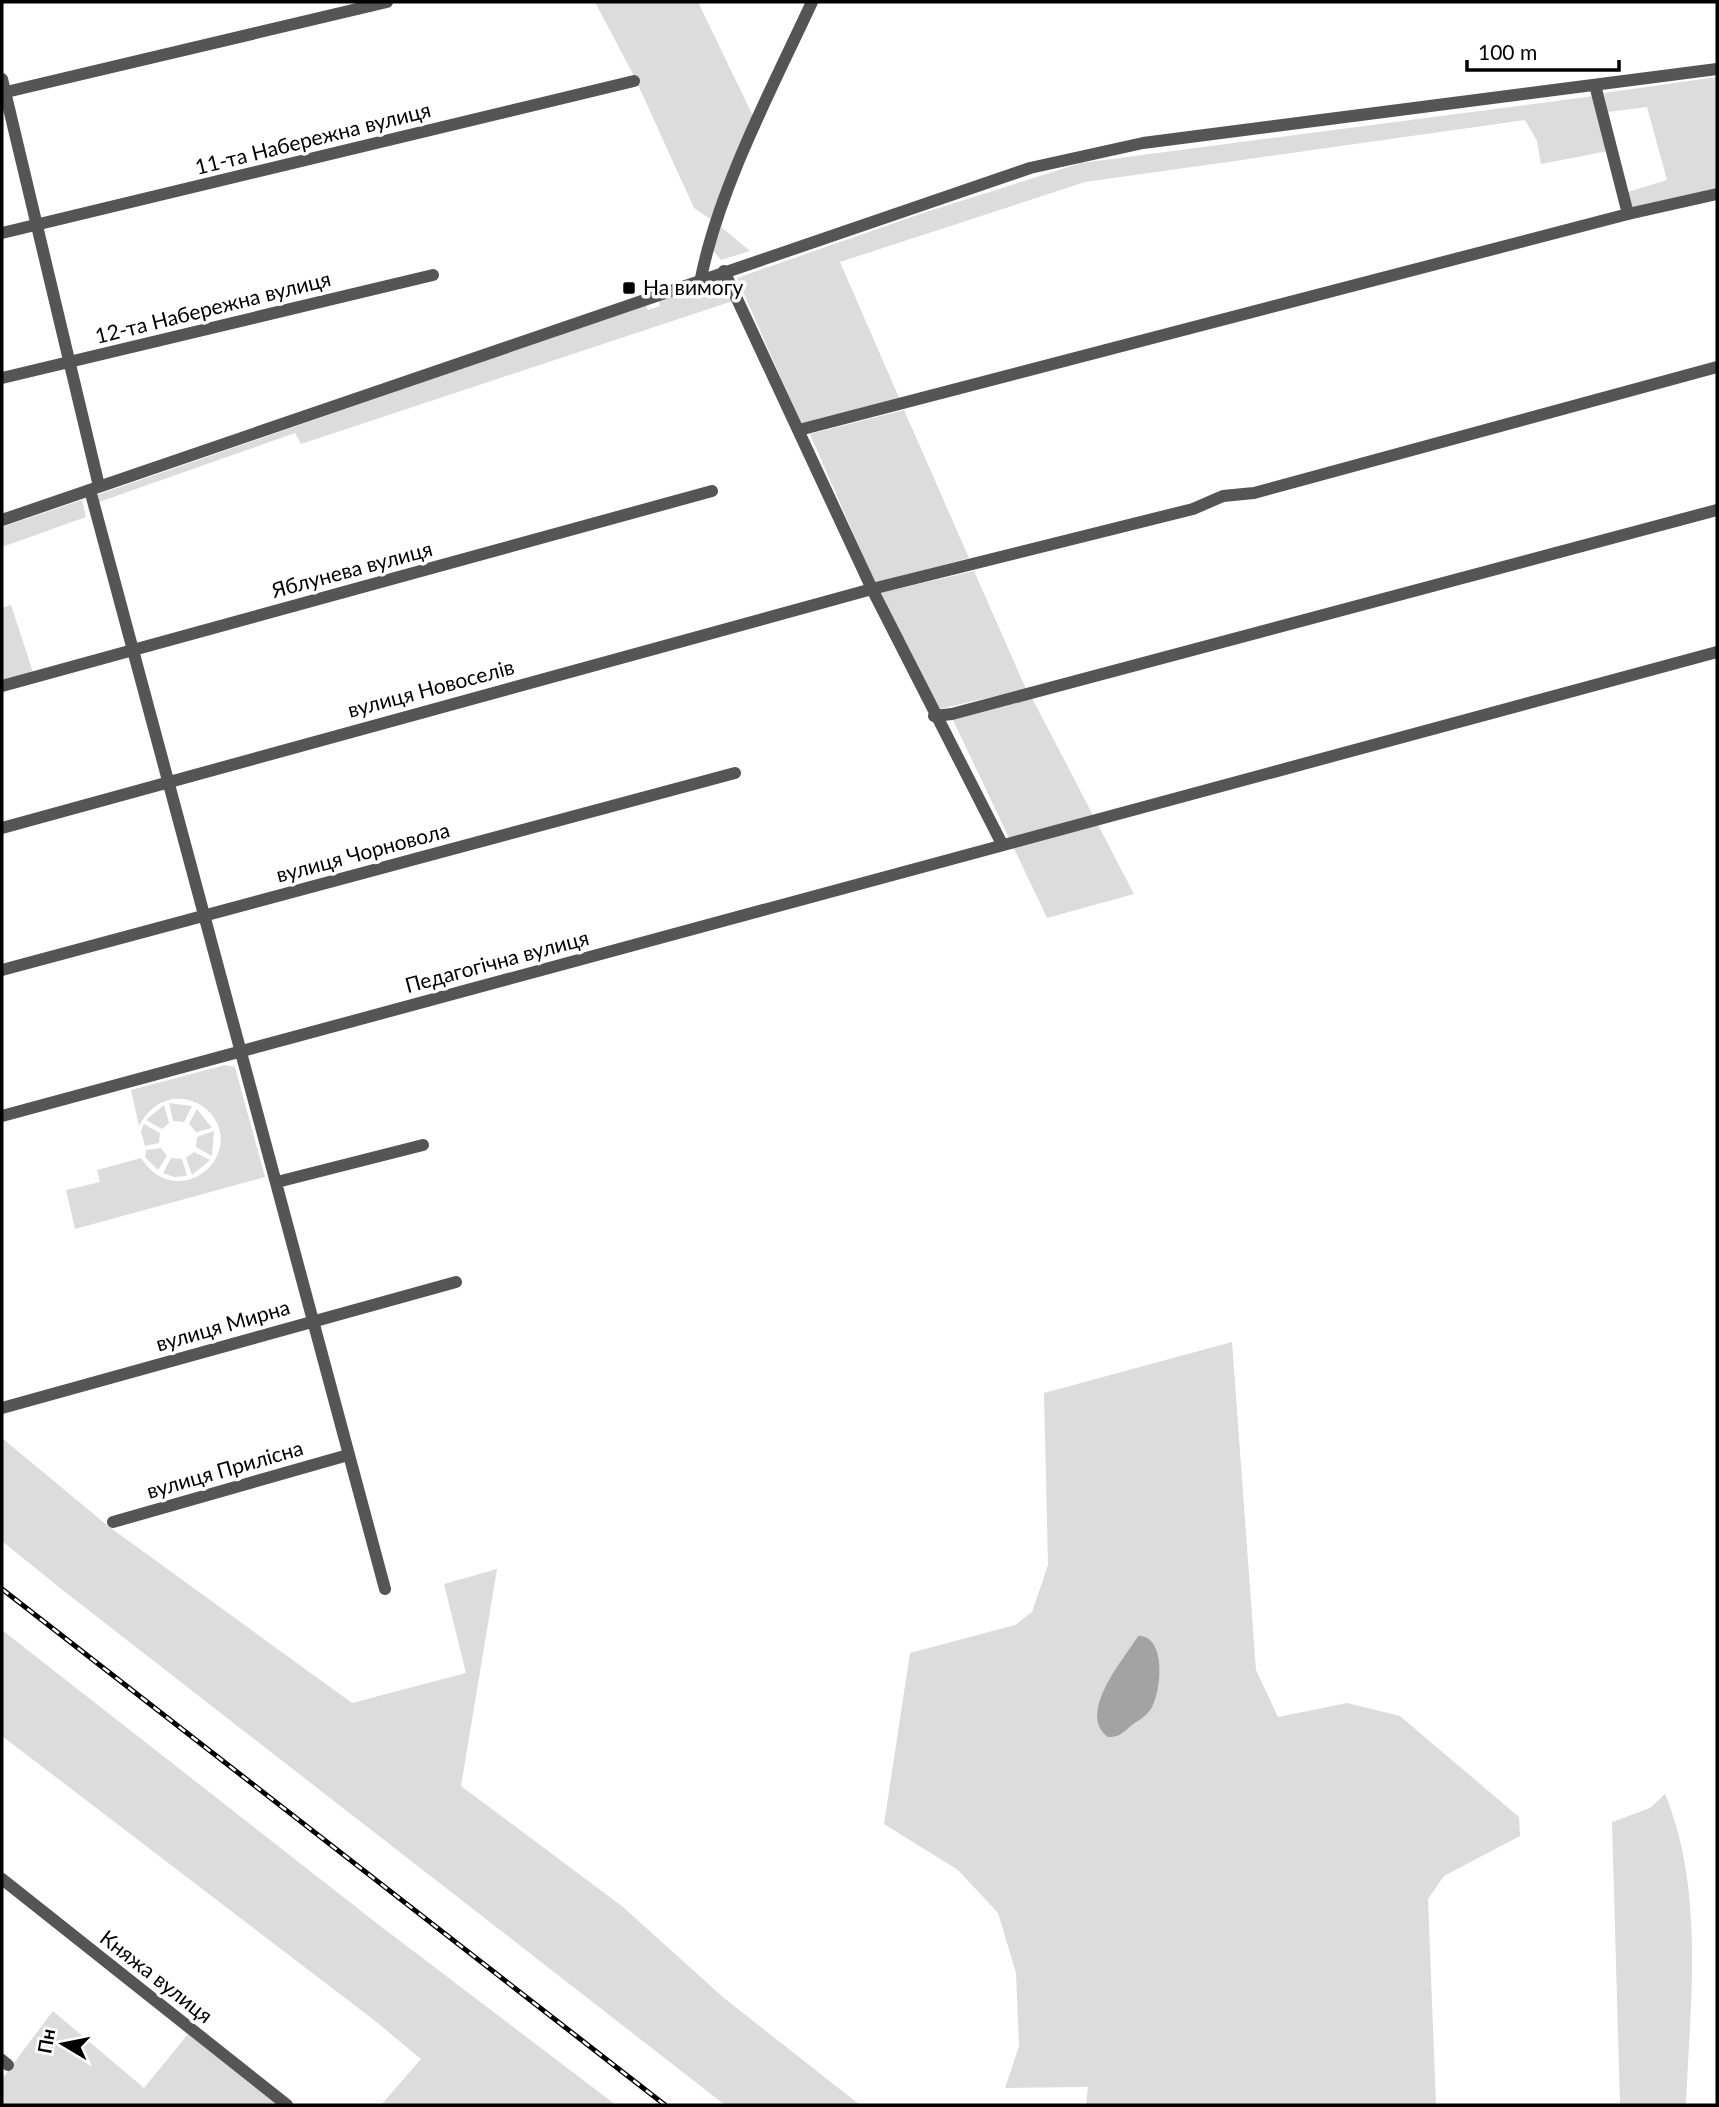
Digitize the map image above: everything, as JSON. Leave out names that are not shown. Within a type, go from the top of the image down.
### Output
[{"type":"street","points":[[3,92],[387,2]]},
{"type":"street","points":[[701,278],[707,248],[757,120],[812,2]]},
{"type":"street","points":[[2,520],[1030,167],[1143,143],[1717,69]]},
{"type":"street","points":[[2,79],[69,362],[132,650],[243,1052],[385,1589]]},
{"type":"street","name":"11-та Набережна вулиця","points":[[2,233],[634,81]]},
{"type":"street","points":[[1595,85],[1628,214]]},
{"type":"street","points":[[799,430],[1628,214],[1717,194]]},
{"type":"street","points":[[724,271],[872,589],[934,716],[1002,844]]},
{"type":"street","name":"12-та Набережна вулиця","points":[[2,378],[433,275]]},
{"type":"street","name":"вулиця Новоселів","points":[[2,828],[872,589],[1193,509],[1223,496],[1254,493],[1717,366]]},
{"type":"street","name":"Яблунева вулиця","points":[[2,686],[712,491]]},
{"type":"street","points":[[934,716],[979,707],[1717,510]]},
{"type":"street","name":"Педагогічна вулиця","points":[[2,1116],[1717,652]]},
{"type":"street","name":"вулиця Чорновола","points":[[2,970],[735,773]]},
{"type":"street","points":[[277,1182],[423,1145]]},
{"type":"street","name":"вулиця Мирна","points":[[2,1408],[456,1282]]},
{"type":"street","name":"вулиця Прилісна","points":[[113,1522],[348,1455]]},
{"type":"street","name":"Княжа вулиця","points":[[2,1880],[287,2105]]},
{"type":"shaded area","points":[[595,2],[698,2],[753,116],[713,221],[694,208],[634,76]]},
{"type":"shaded area","points":[[1717,77],[1717,188],[1632,208],[1628,192],[1667,180],[1647,107],[1608,112],[1604,93]]},
{"type":"shaded area","points":[[1594,96],[1608,151],[1541,164],[1537,141],[1525,120],[1085,182],[840,262],[900,400],[801,424],[737,278],[923,213],[1081,163]]},
{"type":"shaded area","points":[[721,227],[750,251],[721,260],[712,249]]},
{"type":"shaded area","points":[[723,279],[733,301],[301,444],[295,433],[99,502],[97,495],[646,305],[648,310],[660,306],[659,301]]},
{"type":"shaded area","points":[[904,410],[969,558],[875,583],[810,434]]},
{"type":"shaded area","points":[[82,500],[86,517],[2,547],[2,527]]},
{"type":"shaded area","points":[[974,571],[1026,689],[935,710],[880,593]]},
{"type":"shaded area","points":[[11,605],[33,672],[2,681],[2,608]]},
{"type":"shaded area","points":[[1032,698],[1134,894],[1047,918],[952,718]]},
{"type":"shaded area","points":[[225,1065],[235,1067],[265,1177],[75,1229],[66,1190],[100,1182],[97,1170],[141,1158],[158,1175],[168,1180],[181,1181],[195,1178],[210,1167],[220,1145],[219,1129],[212,1115],[200,1104],[184,1099],[168,1100],[152,1109],[139,1126],[131,1090]]},
{"type":"shaded area","points":[[169,1103],[192,1106],[184,1122],[173,1121]]},
{"type":"shaded area","points":[[164,1105],[169,1123],[162,1129],[146,1120]]},
{"type":"shaded area","points":[[197,1109],[212,1128],[196,1132],[189,1124]]},
{"type":"shaded area","points":[[144,1124],[160,1133],[159,1143],[145,1146],[141,1131]]},
{"type":"shaded area","points":[[214,1131],[212,1156],[196,1147],[197,1137]]},
{"type":"shaded area","points":[[161,1148],[167,1156],[158,1170],[145,1157],[146,1150]]},
{"type":"shaded area","points":[[194,1152],[210,1160],[192,1175],[186,1158]]},
{"type":"shaded area","points":[[171,1158],[182,1159],[187,1176],[174,1177],[163,1173]]},
{"type":"shaded area","points":[[1232,1342],[1256,1670],[1278,1717],[1347,1703],[1400,1716],[1519,1817],[1520,1836],[1444,1876],[1428,1899],[1436,2105],[1086,2105],[1088,2087],[1005,2088],[1019,2046],[1016,1973],[998,1913],[958,1870],[884,1824],[910,1653],[1015,1625],[1032,1612],[1048,1565],[1044,1393]],"holes":[[[1138,1636],[1158,1663],[1156,1693],[1145,1713],[1116,1737],[1105,1735],[1119,1668]]]},
{"type":"shaded area","points":[[2,1438],[108,1526],[352,1703],[466,1673],[444,1584],[497,1569],[461,1786],[623,1907],[724,1998],[860,2105],[725,2105],[2,1541]]},
{"type":"shaded area","points":[[2,1630],[379,1925],[616,2105],[381,2105],[421,2059],[374,2020],[2,1736]]},
{"type":"shaded area","points":[[1138,1636],[1147,1638],[1157,1653],[1159,1676],[1155,1699],[1143,1717],[1116,1737],[1108,1737],[1100,1727],[1097,1714],[1100,1700],[1114,1671]]},
{"type":"shaded area","points":[[1665,1794],[1678,1831],[1690,1908],[1692,1987],[1686,2105],[1620,2105],[1612,1822],[1650,1808]]},
{"type":"shaded area","points":[[53,2011],[144,2088],[188,2034],[278,2105],[2,2105],[2,2079]]},
{"type":"railway","points":[[2,1589],[665,2105]]},
{"type":"place","name":"На вимогу","points":[[629,288]]}]
